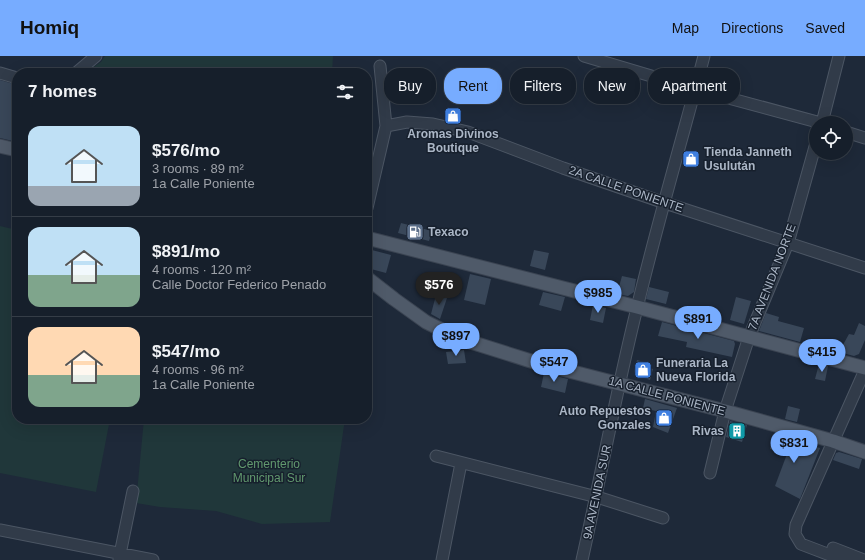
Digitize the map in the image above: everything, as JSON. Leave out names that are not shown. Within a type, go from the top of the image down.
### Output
[{"type":"main road","points":[[0,146],[12,149]]},
{"type":"main road","points":[[372,239],[637,307],[865,369]]},
{"type":"main road","name":"1A CALLE PONIENTE","points":[[372,282],[426,322],[458,338],[534,362],[725,411],[833,441],[865,452]]},
{"type":"street","points":[[82,68],[96,56]]},
{"type":"street","points":[[584,56],[648,75]]},
{"type":"street","name":"9A AVENIDA SUR","points":[[701,68],[704,56]]},
{"type":"street","points":[[823,116],[839,56]]},
{"type":"street","points":[[372,186],[386,126],[380,66]]},
{"type":"street","points":[[0,73],[12,77]]},
{"type":"street","points":[[740,101],[809,120]]},
{"type":"street","name":"9A AVENIDA SUR","points":[[582,560],[597,497],[619,383],[637,307],[691,104]]},
{"type":"street","name":"2A CALLE PONIENTE","points":[[386,126],[407,122],[432,124],[468,132],[563,168],[665,203],[865,268]]},
{"type":"street","points":[[853,134],[865,138]]},
{"type":"street","name":"7A AVENIDA NORTE","points":[[710,473],[725,411],[749,337],[788,243],[811,160]]},
{"type":"street","points":[[843,560],[802,544],[795,534],[796,525],[865,369]]},
{"type":"street","points":[[436,456],[597,497],[663,518]]},
{"type":"street","points":[[442,560],[461,463]]},
{"type":"street","points":[[120,557],[133,491]]},
{"type":"street","points":[[0,530],[120,557],[153,560]]},
{"type":"street","points":[[795,534],[864,560]]},
{"type":"green space","points":[[105,56],[333,56],[332,68],[92,68],[101,62]]},
{"type":"green space","points":[[0,226],[12,229],[12,424],[109,424],[96,492],[0,473]]},
{"type":"green space","name":"Cementerio Municipal Sur","points":[[144,424],[344,424],[330,522],[262,524],[216,511],[160,507],[136,503]]},
{"type":"building","points":[[0,80],[12,84],[12,141],[0,138]]},
{"type":"building","name":"Texaco","points":[[401,223],[432,231],[429,241],[398,233]]},
{"type":"building","points":[[372,250],[391,255],[386,273],[372,269]]},
{"type":"building","points":[[534,250],[549,253],[545,270],[530,266]]},
{"type":"building","points":[[470,274],[491,279],[485,305],[464,300]]},
{"type":"building","points":[[622,276],[636,279],[634,292],[628,296],[617,294]]},
{"type":"building","points":[[649,287],[669,292],[666,304],[646,299]]},
{"type":"building","points":[[543,292],[565,297],[561,311],[539,305]]},
{"type":"building","points":[[436,295],[447,298],[440,319],[431,314]]},
{"type":"building","points":[[736,297],[751,301],[744,324],[730,320]]},
{"type":"building","points":[[593,305],[606,308],[603,323],[590,320]]},
{"type":"building","points":[[766,313],[779,317],[778,321],[804,328],[800,342],[759,331]]},
{"type":"building","points":[[662,322],[734,341],[735,344],[732,357],[686,347],[687,342],[658,336]]},
{"type":"building","points":[[859,323],[865,326],[865,340],[859,354],[854,356],[839,352],[849,334],[854,335]]},
{"type":"building","points":[[464,350],[466,363],[448,364],[446,352]]},
{"type":"building","name":"Funeraria La Nueva Florida","points":[[637,360],[648,363],[647,367],[653,369],[650,380],[635,374],[634,371]]},
{"type":"building","points":[[819,364],[828,366],[825,381],[815,379]]},
{"type":"building","points":[[544,373],[568,379],[565,393],[541,387]]},
{"type":"building","name":"Auto Repuestos Gonzales","points":[[645,399],[677,408],[668,433],[653,427],[656,411],[643,408]]},
{"type":"building","points":[[788,406],[800,409],[797,422],[785,419]]},
{"type":"building","name":"Rivas","points":[[730,421],[747,425],[742,442],[726,437]]},
{"type":"building","points":[[773,434],[820,448],[800,499],[775,486],[787,454],[770,449]]},
{"type":"building","points":[[839,452],[862,459],[859,469],[833,460],[836,453]]},
{"type":"place","name":"Aromas Divinos Boutique","points":[[453,116]]},
{"type":"place","name":"Tienda Janneth Usulután","points":[[691,159]]},
{"type":"place","name":"Texaco","points":[[415,232]]},
{"type":"place","name":"Funeraria La Nueva Florida","points":[[643,370]]},
{"type":"place","name":"Auto Repuestos Gonzales","points":[[664,418]]},
{"type":"place","name":"Rivas","points":[[737,431]]}]
